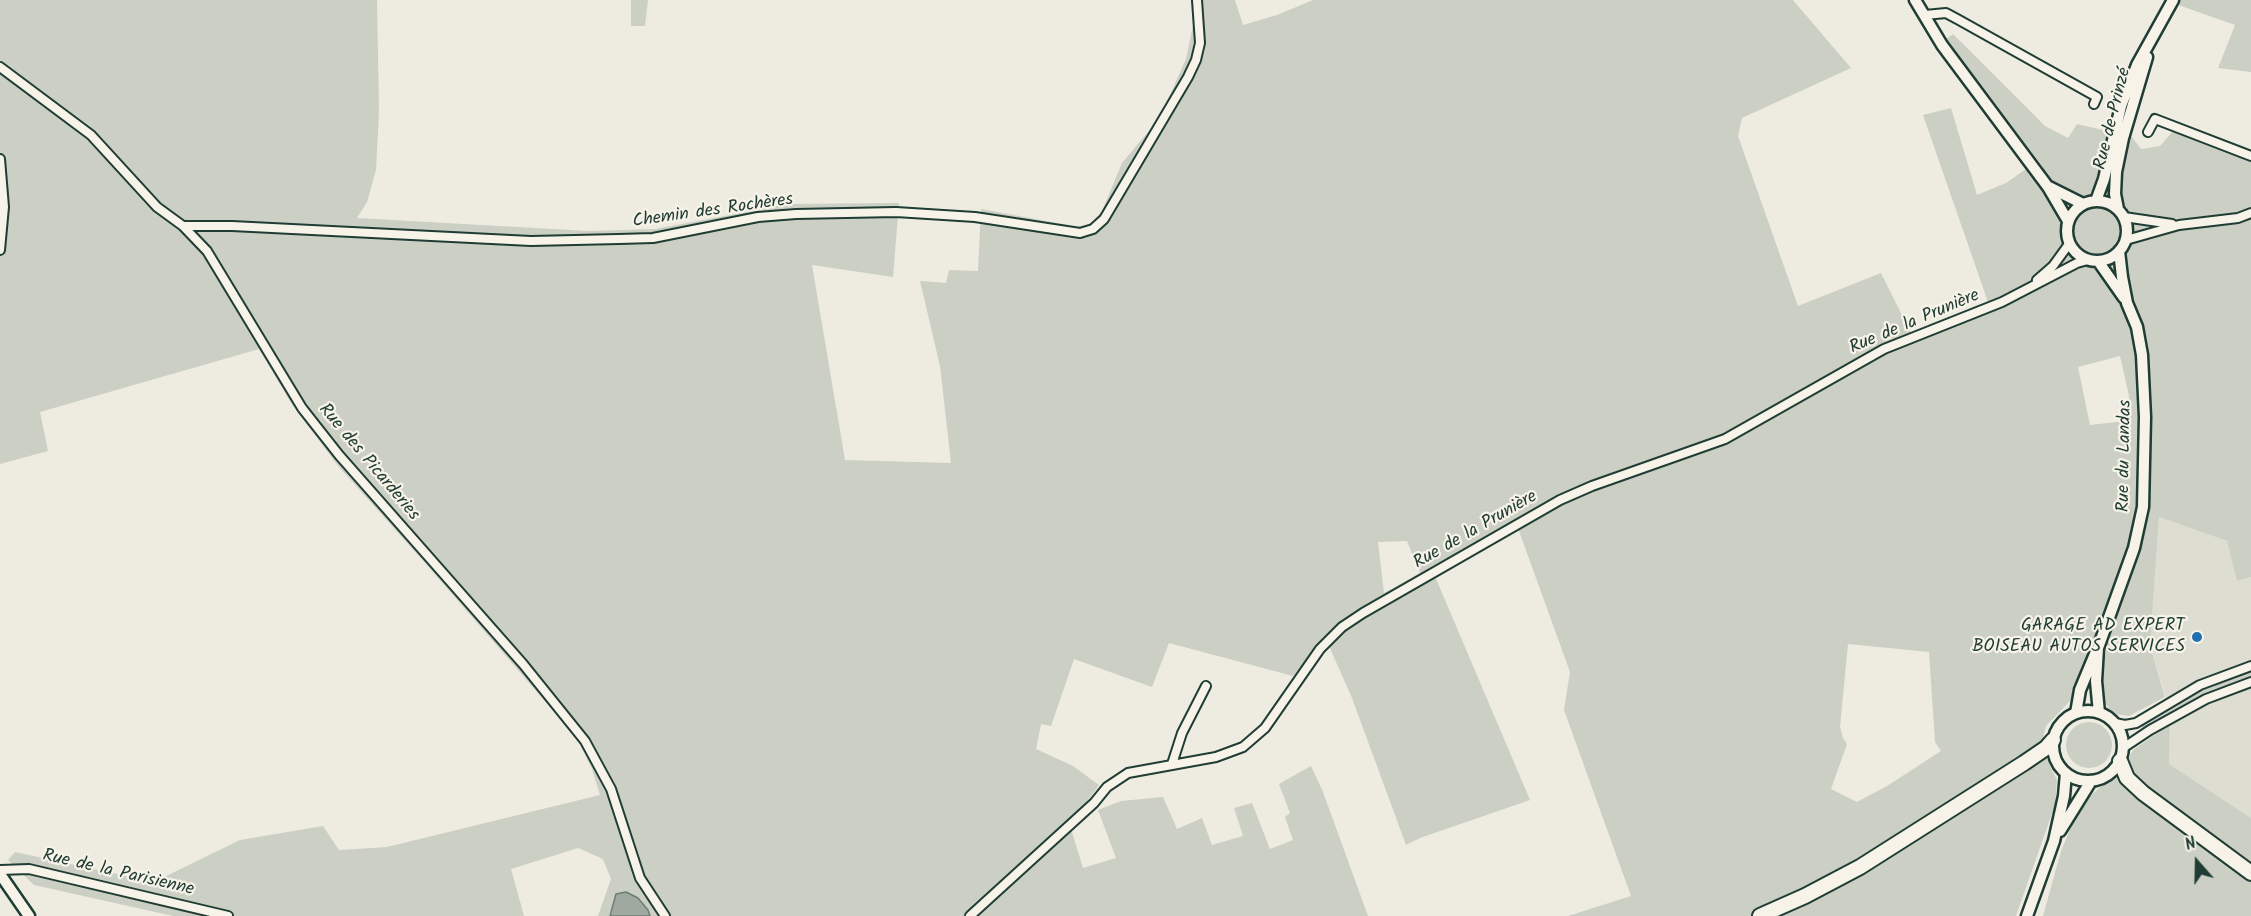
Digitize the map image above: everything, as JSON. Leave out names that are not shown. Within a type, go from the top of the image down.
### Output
[{"type":"highway","points":[[1760,916],[1805,896],[1860,867],[2024,763],[2054,740]]},
{"type":"highway","points":[[2122,754],[2127,778],[2143,793],[2251,873]]},
{"type":"street","name":"Chemin des Rochères","points":[[183,226],[232,225],[531,241],[619,240],[653,238],[758,217],[896,212],[975,217],[1080,233],[1093,229],[1104,219],[1188,77],[1196,60],[1200,43],[1197,0]]},
{"type":"street","points":[[1916,0],[1942,45],[2048,187],[2068,221]]},
{"type":"street","name":"Rue de Prinzé","points":[[2096,201],[2104,179],[2121,106],[2137,65],[2173,0]]},
{"type":"street","points":[[1925,15],[1946,13],[2097,97],[2094,104]]},
{"type":"street","name":"Rue de Prinzé","points":[[2121,213],[2115,194],[2116,172],[2123,138],[2154,37]]},
{"type":"street","name":"Rue des Picarderies","points":[[0,67],[91,135],[157,207],[183,226],[207,251],[302,408],[523,664],[585,741],[611,789],[640,878],[665,916]]},
{"type":"street","points":[[2148,132],[2155,119],[2251,156]]},
{"type":"street","points":[[0,159],[4,207],[0,250]]},
{"type":"street","points":[[2048,187],[2083,204]]},
{"type":"street","points":[[2096,201],[2112,204],[2121,213],[2127,225],[2126,240],[2120,251],[2106,260],[2093,260],[2074,251],[2067,236],[2068,221],[2077,209],[2083,204],[2096,201]]},
{"type":"street","points":[[2121,213],[2179,225]]},
{"type":"street","points":[[2126,240],[2179,225],[2238,218],[2251,213]]},
{"type":"street","name":"Rue de la Prunière","points":[[2025,290],[2053,266],[2070,244]]},
{"type":"street","name":"Rue du Landas","points":[[2099,713],[2096,681],[2098,648],[2134,548],[2143,507],[2145,417],[2142,355],[2136,327],[2127,303],[2120,251]]},
{"type":"street","name":"Rue de la Prunière","points":[[970,916],[1094,803],[1107,787],[1128,773],[1216,757],[1243,747],[1265,728],[1320,649],[1342,627],[1560,500],[1592,486],[1725,439],[1884,349],[2002,302],[2077,263],[2093,260]]},
{"type":"street","name":"Rue du Landas","points":[[2093,260],[2127,303]]},
{"type":"street","points":[[2076,713],[2080,690],[2098,648]]},
{"type":"street","points":[[2251,666],[2200,685],[2136,723],[2125,725],[2115,723],[2099,713],[2087,711],[2076,713],[2061,724],[2054,740],[2055,758],[2066,773],[2073,778],[2091,781],[2108,775],[2122,754],[2206,699],[2251,682]]},
{"type":"street","points":[[1172,764],[1182,733],[1206,686]]},
{"type":"street","points":[[2115,723],[2120,730],[2122,754]]},
{"type":"street","points":[[2027,916],[2054,841],[2064,796],[2066,773]]},
{"type":"street","points":[[2054,841],[2091,781]]},
{"type":"street","name":"Rue de la Parisienne","points":[[1,878],[28,869],[228,916]]},
{"type":"street","points":[[1,878],[29,916]]},
{"type":"shaded area","points":[[0,0],[377,0],[379,111],[376,170],[367,202],[357,218],[588,231],[655,229],[788,204],[899,203],[893,277],[812,265],[845,460],[951,463],[940,366],[920,281],[946,283],[949,270],[978,271],[981,209],[1079,227],[1091,224],[1102,211],[1122,163],[1159,119],[1186,59],[1193,25],[1191,0],[1235,0],[1243,25],[1277,15],[1313,0],[1793,0],[1851,68],[1742,118],[1738,136],[1798,306],[1881,273],[1911,333],[1988,302],[1923,115],[1951,108],[1977,195],[2006,183],[2026,169],[2032,179],[2043,167],[1945,40],[1953,34],[2045,126],[2068,138],[2077,124],[2132,137],[2141,149],[2160,146],[2173,131],[2251,162],[2251,577],[2237,581],[2227,541],[2159,517],[2150,646],[2165,697],[2129,716],[2114,714],[2104,702],[2102,671],[2106,651],[2090,648],[2071,700],[2046,726],[2042,741],[2057,780],[2055,805],[2016,916],[1568,916],[1631,896],[1564,710],[1570,672],[1515,520],[1431,567],[1530,800],[1420,838],[1406,845],[1352,698],[1325,637],[1293,676],[1169,643],[1152,687],[1074,659],[1051,726],[1041,724],[1036,749],[1073,766],[1099,785],[1085,804],[1068,819],[1083,868],[1116,858],[1098,810],[1121,801],[1163,797],[1177,829],[1202,818],[1212,845],[1243,836],[1234,808],[1252,803],[1270,849],[1293,840],[1285,817],[1290,813],[1279,784],[1311,766],[1323,792],[1368,916],[598,916],[611,879],[603,859],[578,848],[511,869],[524,916],[173,916],[34,885],[8,860],[15,852],[154,882],[240,840],[323,826],[339,850],[387,847],[600,795],[592,769],[576,737],[339,467],[291,403],[259,349],[40,412],[48,451],[0,464]],"holes":[[[2120,356],[2129,396],[2126,421],[2090,425],[2078,367]],[[1407,541],[1420,573],[1384,593],[1378,542]],[[1848,644],[1929,652],[1935,742],[1941,751],[1887,786],[1857,802],[1831,789],[1847,744],[1840,727]]]},
{"type":"shaded area","points":[[631,0],[648,0],[645,26],[631,26]]},
{"type":"shaded area","points":[[2164,0],[2251,0],[2251,72],[2218,68],[2235,25]]},
{"type":"shaded area","points":[[2159,517],[2227,541],[2237,581],[2251,577],[2251,818],[2169,764],[2171,713],[2150,646]]},
{"type":"shaded area","points":[[2251,669],[2251,678],[2203,696],[2143,730],[2141,724],[2199,688]]},
{"type":"shaded area","points":[[2094,722],[2106,728],[2111,736],[2111,754],[2106,762],[2098,767],[2084,768],[2076,765],[2069,758],[2066,740],[2069,732],[2076,725]]},
{"type":"shaded area","points":[[2170,724],[2169,764],[2251,818],[2251,916],[2043,916],[2061,851],[2080,806],[2099,788],[2120,774],[2133,750]]},
{"type":"shaded area","points":[[626,892],[638,898],[650,916],[610,916],[616,894]]},
{"type":"place","name":"GARAGE AD EXPERT BOISEAU AUTOS SERVICES","points":[[2197,637]]}]
